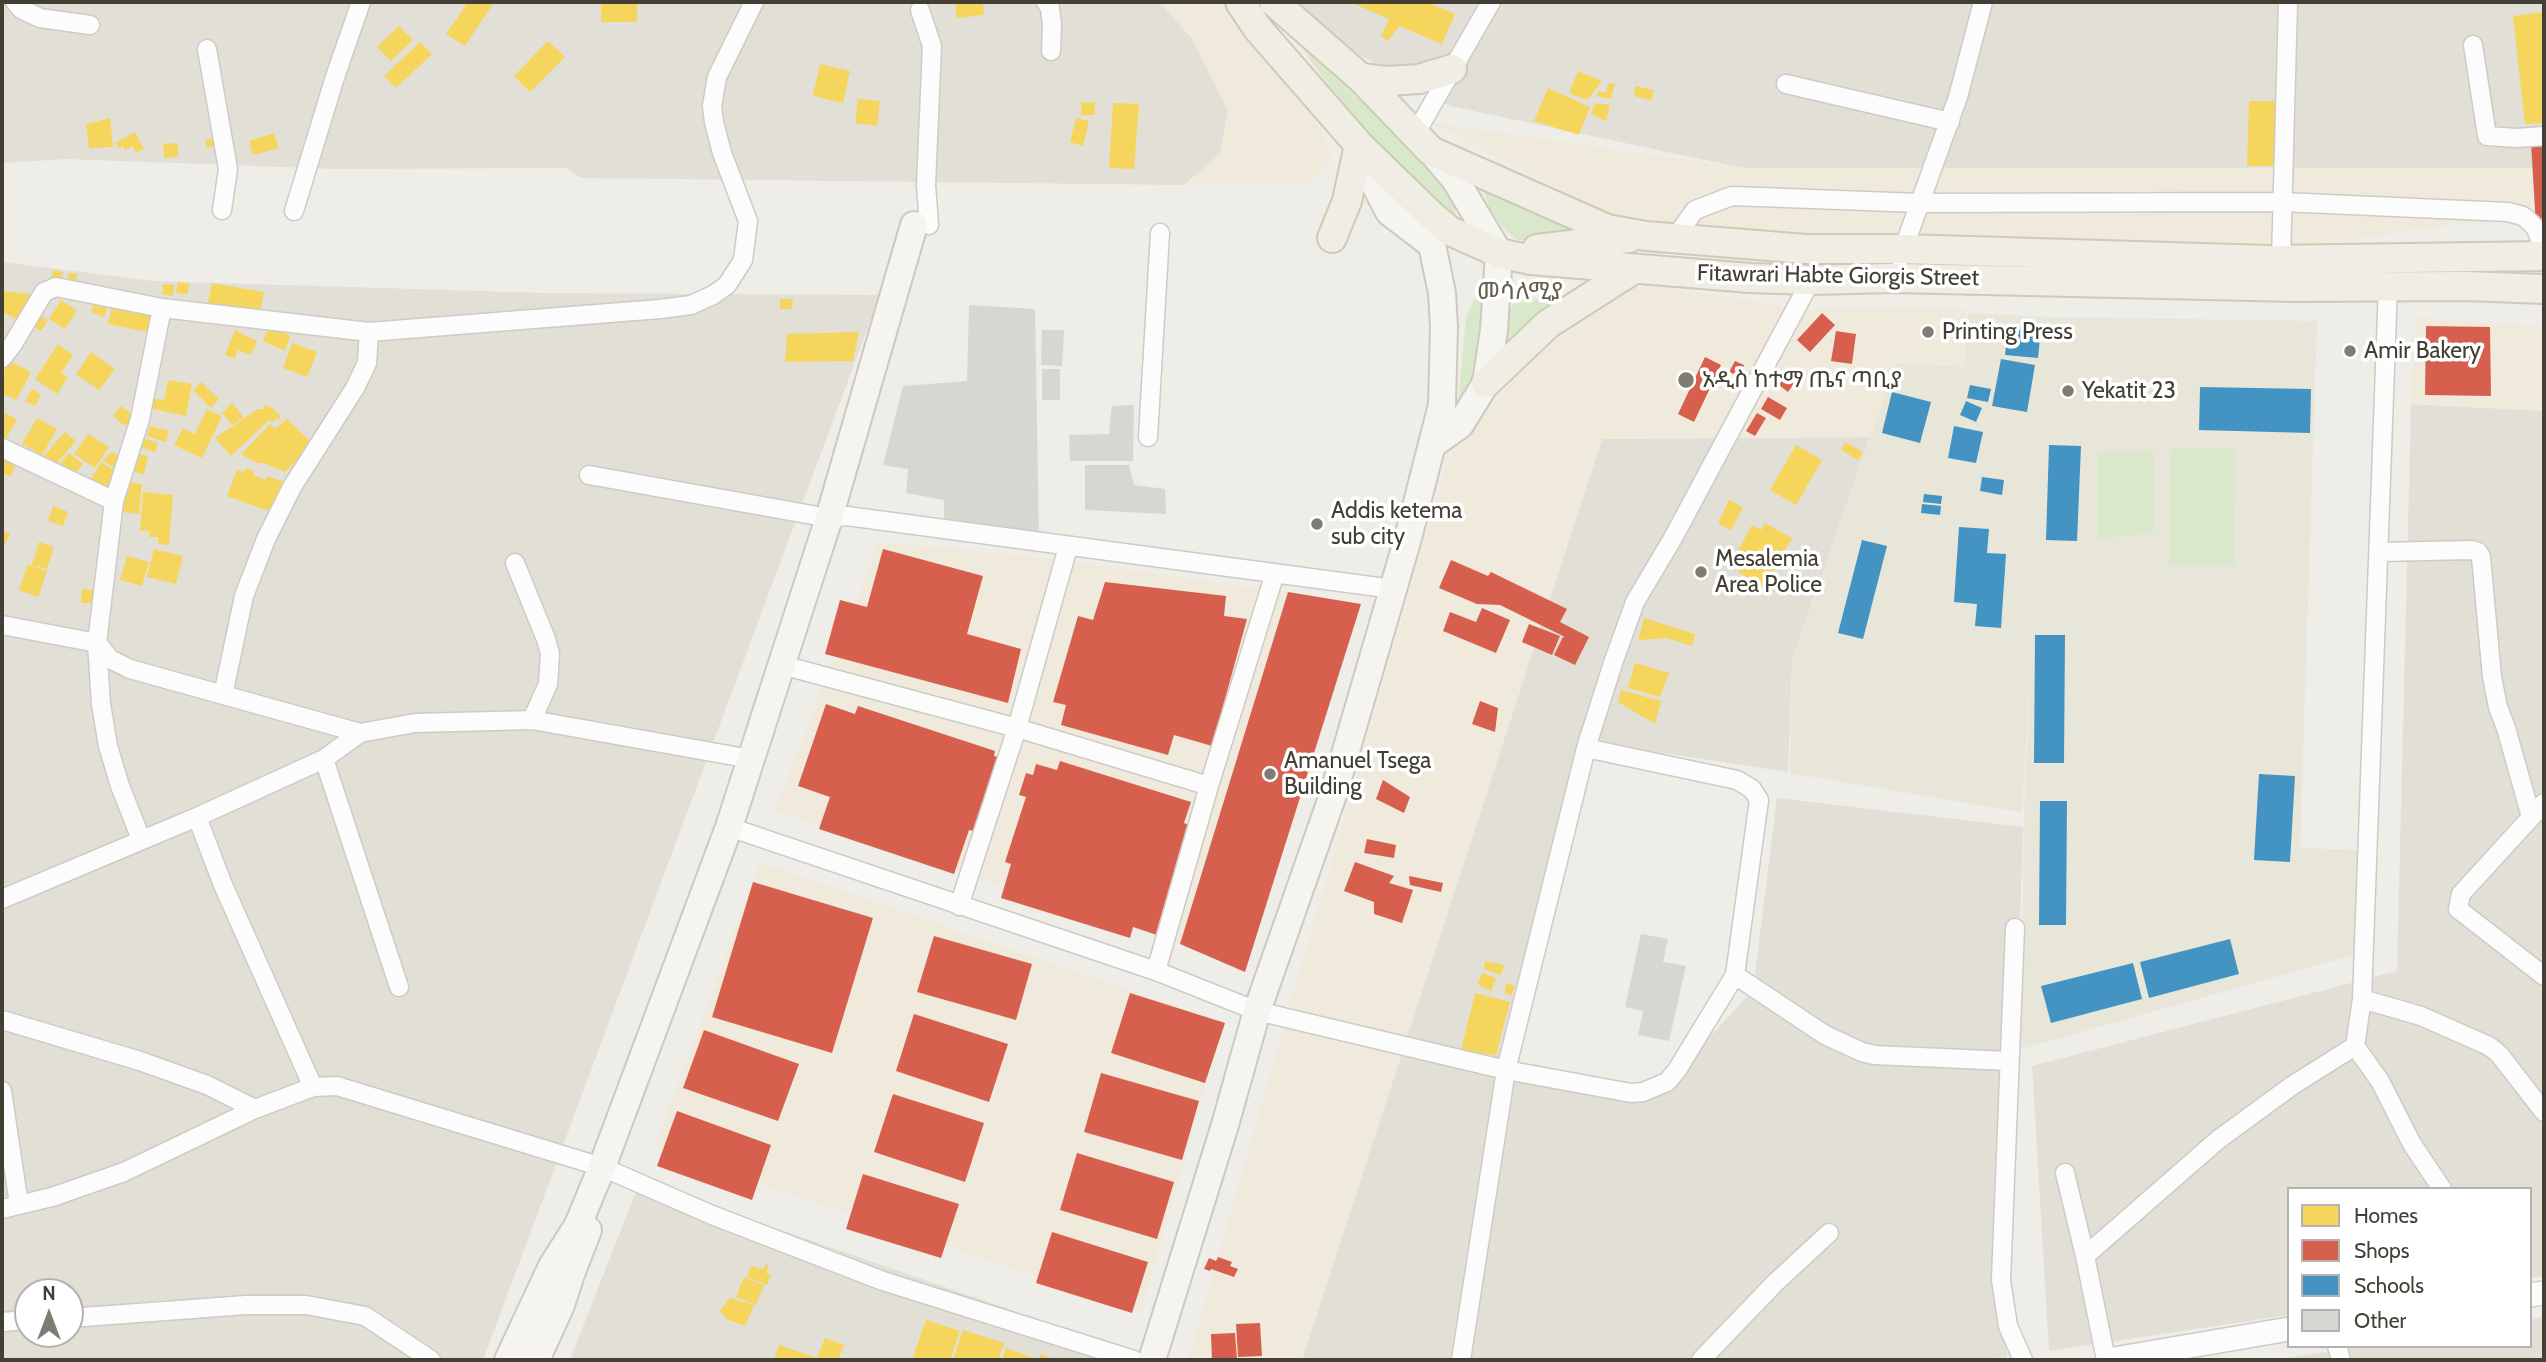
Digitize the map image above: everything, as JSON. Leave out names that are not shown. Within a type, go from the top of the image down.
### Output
[{"type":"main road","name":"Fitawrari Habte Giorgis Street","points":[[1240,2],[1258,29],[1363,149],[1450,231],[1499,253],[1531,260],[1633,269],[1811,280],[1893,278],[2296,287],[2388,285],[2544,289]]},
{"type":"main road","points":[[1274,2],[1361,78],[1423,143],[1456,181],[1499,253],[1494,330],[1486,383]]},
{"type":"main road","points":[[1361,78],[1387,81],[1419,79],[1452,69]]},
{"type":"main road","points":[[1423,143],[1607,229],[1660,238],[1806,250],[2281,260],[2544,256]]},
{"type":"main road","points":[[1332,238],[1348,201],[1363,149]]},
{"type":"main road","points":[[1152,1360],[1225,1125],[1257,1011],[1334,792],[1393,589],[1442,405],[1442,293],[1432,245],[1389,212],[1372,179],[1363,149]]},
{"type":"main road","points":[[536,1360],[561,1305],[606,1169],[735,829],[838,517],[922,225]]},
{"type":"main road","points":[[1499,253],[1660,238]]},
{"type":"main road","points":[[1432,444],[1460,425],[1486,383],[1548,324],[1633,269]]},
{"type":"main road","points":[[735,829],[751,759],[789,666]]},
{"type":"main road","points":[[508,1360],[552,1265],[578,1225],[606,1169]]},
{"type":"main road","points":[[571,1274],[578,1225]]},
{"type":"street","points":[[15,2],[21,9],[40,18],[90,25]]},
{"type":"street","points":[[294,211],[361,2]]},
{"type":"street","points":[[2,358],[44,292],[56,288],[162,308],[369,332],[691,305],[727,285],[743,260],[748,221],[722,153],[712,106],[717,77],[754,2]]},
{"type":"street","points":[[1046,2],[1050,8],[1052,25],[1051,51]]},
{"type":"street","points":[[1423,143],[1452,69],[1491,2]]},
{"type":"street","points":[[1893,278],[1950,122],[1983,2]]},
{"type":"street","points":[[2269,2],[2288,3],[2281,260]]},
{"type":"street","points":[[920,10],[932,46],[922,225]]},
{"type":"street","points":[[2473,44],[2487,136],[2544,136]]},
{"type":"street","points":[[207,49],[228,169],[222,210]]},
{"type":"street","points":[[1786,84],[1950,122]]},
{"type":"street","points":[[1660,238],[1695,211],[1732,197],[1920,203],[2282,202],[2508,212],[2523,216],[2536,229],[2544,250]]},
{"type":"street","points":[[1148,437],[1160,233]]},
{"type":"street","points":[[1461,1360],[1506,1070],[1586,748],[1621,639],[1635,602],[1673,538],[1811,280]]},
{"type":"street","points":[[2388,285],[2362,999],[2355,1046],[2380,1081],[2412,1144],[2441,1187]]},
{"type":"street","points":[[141,839],[108,746],[101,704],[97,643],[114,501],[140,419],[162,308]]},
{"type":"street","points":[[223,695],[244,596],[263,546],[292,487],[355,388],[367,363],[369,332]]},
{"type":"street","points":[[2,448],[114,501]]},
{"type":"street","points":[[589,475],[838,517],[1393,589]]},
{"type":"street","points":[[959,906],[1017,728],[1068,547]]},
{"type":"street","points":[[2379,552],[2471,550],[2481,557],[2492,677],[2498,707],[2531,817]]},
{"type":"street","points":[[515,563],[550,654],[548,684],[532,720]]},
{"type":"street","points":[[1156,971],[1209,786],[1275,573]]},
{"type":"street","points":[[2,625],[97,643],[110,659],[130,669],[359,733],[415,723],[532,720],[751,759]]},
{"type":"street","points":[[789,666],[1017,728],[1209,786]]},
{"type":"street","points":[[2,899],[197,817],[324,759],[359,733]]},
{"type":"street","points":[[735,829],[1156,971],[1257,1011],[1506,1070],[1632,1093],[1654,1089],[1667,1082],[1735,975],[1759,800],[1752,789],[1737,780],[1586,748]]},
{"type":"street","points":[[324,759],[399,987]]},
{"type":"street","points":[[2544,803],[2460,894],[2458,909],[2544,975]]},
{"type":"street","points":[[197,817],[223,885],[313,1087]]},
{"type":"street","points":[[2015,928],[2001,1280],[2008,1326],[2023,1360]]},
{"type":"street","points":[[1735,975],[1825,1035],[1862,1052],[1874,1055],[2009,1060]]},
{"type":"street","points":[[2362,999],[2421,1016],[2440,1027],[2489,1046],[2499,1054],[2544,1112]]},
{"type":"street","points":[[2,1020],[140,1060],[207,1085],[255,1110]]},
{"type":"street","points":[[2085,1256],[2219,1139],[2293,1085],[2355,1046]]},
{"type":"street","points":[[2,1091],[10,1207],[52,1197],[124,1172],[255,1110],[313,1087],[337,1086],[606,1169],[712,1215],[883,1281],[1134,1360]]},
{"type":"street","points":[[2065,1173],[2107,1360],[2287,1329]]},
{"type":"street","points":[[1701,1360],[1775,1283],[1829,1233]]},
{"type":"street","points":[[84,1317],[246,1304],[306,1304],[365,1316],[431,1360]]},
{"type":"shaded area","points":[[2,2],[1160,2],[1193,40],[1228,110],[1220,154],[1184,185],[581,178],[567,168],[335,169],[67,159],[2,163]]},
{"type":"shaded area","points":[[1160,2],[1237,2],[1284,49],[1332,156],[1310,185],[1184,185],[1220,154],[1228,110],[1193,40]]},
{"type":"shaded area","points":[[1300,2],[2544,2],[2544,168],[1743,168],[1450,106],[1328,37]]},
{"type":"shaded area","points":[[1431,123],[1743,168],[2544,168],[2544,216],[2419,229],[2299,248],[1920,246],[1628,225]]},
{"type":"shaded area","points":[[2,262],[153,281],[547,293],[880,295],[483,1360],[2,1360]]},
{"type":"shaded area","points":[[1622,285],[1666,287],[1805,309],[1966,309],[1964,367],[1896,363],[1870,437],[1601,439],[1302,1360],[1188,1360],[1447,461],[1540,347]]},
{"type":"shaded area","points":[[1968,313],[2048,317],[2317,321],[2300,848],[2360,850],[2364,952],[2021,1049],[2024,810],[2033,620],[2022,812],[1790,773],[1792,661],[1896,363],[1964,367]]},
{"type":"shaded area","points":[[2416,317],[2544,327],[2544,411],[2411,404]]},
{"type":"shaded area","points":[[2411,404],[2544,411],[2544,1276],[2532,1278],[2532,1187],[2287,1187],[2287,1315],[2049,1351],[2032,1066],[2397,971]]},
{"type":"shaded area","points":[[1870,437],[1792,660],[1788,772],[1591,742],[1516,1071],[1662,1089],[1753,990],[1777,798],[2023,827],[2007,1357],[1979,1360],[1302,1360],[1602,439]]},
{"type":"shaded area","points":[[879,542],[1014,554],[1288,592],[1180,944],[775,810]]},
{"type":"shaded area","points":[[760,862],[1223,1023],[1141,1311],[654,1148]]},
{"type":"shaded area","points":[[640,1181],[1135,1353],[1132,1360],[570,1360]]},
{"type":"shaded area","points":[[2544,1317],[2544,1360],[2274,1360],[2353,1348],[2532,1348],[2532,1320]]},
{"type":"green space","points":[[1292,32],[1378,112],[1447,189],[1454,201],[1456,213],[1446,222],[1363,129],[1312,63]]},
{"type":"green space","points":[[1480,182],[1593,234],[1546,242],[1517,240],[1501,225],[1489,207]]},
{"type":"green space","points":[[1520,298],[1577,301],[1504,355],[1509,309]]},
{"type":"green space","points":[[1474,299],[1485,300],[1487,354],[1457,413],[1466,317]]},
{"type":"green space","points":[[2171,449],[2236,449],[2234,565],[2169,565]]},
{"type":"green space","points":[[2153,451],[2153,534],[2098,538],[2097,452]]},
{"type":"building: Homes","points":[[468,2],[494,2],[465,46],[446,34]]},
{"type":"building: Homes","points":[[601,2],[637,2],[637,22],[601,22]]},
{"type":"building: Homes","points":[[955,2],[983,2],[984,15],[957,18]]},
{"type":"building: Homes","points":[[1350,2],[1427,2],[1455,14],[1442,44],[1399,26],[1388,41],[1381,36],[1389,19]]},
{"type":"building: Homes","points":[[2544,12],[2544,123],[2525,124],[2513,16]]},
{"type":"building: Homes","points":[[399,26],[413,40],[391,61],[377,47]]},
{"type":"building: Homes","points":[[548,41],[565,57],[530,92],[514,76]]},
{"type":"building: Homes","points":[[420,42],[432,54],[396,88],[384,76]]},
{"type":"building: Homes","points":[[820,64],[850,71],[843,103],[813,96]]},
{"type":"building: Homes","points":[[1578,71],[1602,81],[1587,100],[1569,93]]},
{"type":"building: Homes","points":[[1615,83],[1611,99],[1597,96],[1599,91],[1606,93],[1608,84]]},
{"type":"building: Homes","points":[[1635,86],[1654,90],[1652,100],[1634,96]]},
{"type":"building: Homes","points":[[1548,88],[1590,107],[1579,135],[1534,121]]},
{"type":"building: Homes","points":[[858,99],[880,101],[877,126],[855,123]]},
{"type":"building: Homes","points":[[2249,101],[2276,101],[2275,166],[2247,166]]},
{"type":"building: Homes","points":[[1081,102],[1095,102],[1095,115],[1081,115]]},
{"type":"building: Homes","points":[[1113,103],[1139,104],[1134,169],[1109,168]]},
{"type":"building: Homes","points":[[1595,103],[1610,105],[1606,121],[1591,114]]},
{"type":"building: Homes","points":[[110,118],[113,147],[89,148],[86,124]]},
{"type":"building: Homes","points":[[1076,118],[1089,121],[1083,146],[1070,142]]},
{"type":"building: Homes","points":[[135,132],[144,149],[136,153],[133,146],[125,150],[123,146],[119,149],[115,143]]},
{"type":"building: Homes","points":[[274,133],[279,148],[253,155],[249,141]]},
{"type":"building: Homes","points":[[215,138],[216,145],[207,148],[205,140]]},
{"type":"building: Homes","points":[[178,143],[178,157],[164,158],[163,144]]},
{"type":"building: Homes","points":[[53,270],[63,272],[60,284],[50,283]]},
{"type":"building: Homes","points":[[69,273],[77,274],[76,281],[68,279]]},
{"type":"building: Homes","points":[[178,282],[189,284],[188,294],[176,293]]},
{"type":"building: Homes","points":[[212,283],[264,292],[259,317],[207,308]]},
{"type":"building: Homes","points":[[163,284],[174,285],[173,296],[162,294]]},
{"type":"building: Homes","points":[[4,291],[30,294],[19,320],[2,312]]},
{"type":"building: Homes","points":[[96,299],[109,304],[104,317],[91,312]]},
{"type":"building: Homes","points":[[780,299],[793,299],[792,309],[780,309]]},
{"type":"building: Homes","points":[[61,300],[77,311],[65,329],[49,319]]},
{"type":"building: Homes","points":[[112,305],[157,314],[153,333],[108,324]]},
{"type":"building: Homes","points":[[38,315],[48,320],[41,331],[32,325]]},
{"type":"building: Homes","points":[[268,328],[290,335],[285,351],[263,341]]},
{"type":"building: Homes","points":[[235,330],[257,341],[251,355],[238,350],[235,359],[225,355]]},
{"type":"building: Homes","points":[[859,332],[853,361],[785,362],[787,334]]},
{"type":"building: Homes","points":[[292,343],[317,352],[307,377],[283,368]]},
{"type":"building: Homes","points":[[58,344],[73,355],[61,373],[68,377],[57,394],[35,379]]},
{"type":"building: Homes","points":[[91,352],[115,369],[99,390],[76,374]]},
{"type":"building: Homes","points":[[9,361],[31,372],[16,400],[2,393],[2,376]]},
{"type":"building: Homes","points":[[168,380],[192,384],[186,416],[148,408],[150,398],[164,400]]},
{"type":"building: Homes","points":[[201,382],[219,399],[211,408],[193,390]]},
{"type":"building: Homes","points":[[32,389],[41,395],[35,406],[25,401]]},
{"type":"building: Homes","points":[[232,403],[244,417],[232,425],[222,413]]},
{"type":"building: Homes","points":[[263,404],[271,407],[280,415],[280,419],[274,419],[272,422],[269,420],[231,456],[215,438],[258,409],[265,409]]},
{"type":"building: Homes","points":[[121,406],[134,416],[125,426],[113,416]]},
{"type":"building: Homes","points":[[207,409],[222,416],[202,458],[174,445],[183,428],[195,434]]},
{"type":"building: Homes","points":[[2,411],[17,420],[4,441],[2,439]]},
{"type":"building: Homes","points":[[37,418],[57,429],[42,455],[22,444]]},
{"type":"building: Homes","points":[[287,419],[313,444],[285,472],[256,463],[241,454],[270,424],[275,429]]},
{"type":"building: Homes","points":[[150,426],[169,431],[166,442],[147,436]]},
{"type":"building: Homes","points":[[65,432],[76,441],[55,465],[44,456]]},
{"type":"building: Homes","points":[[88,434],[109,447],[95,468],[74,454]]},
{"type":"building: Homes","points":[[142,438],[158,443],[155,452],[139,447]]},
{"type":"building: Homes","points":[[1845,442],[1863,452],[1858,460],[1841,450]]},
{"type":"building: Homes","points":[[1796,445],[1822,460],[1796,505],[1770,490]]},
{"type":"building: Homes","points":[[111,452],[124,456],[120,471],[103,461]]},
{"type":"building: Homes","points":[[69,453],[83,464],[72,477],[58,466]]},
{"type":"building: Homes","points":[[135,453],[148,456],[144,474],[130,471]]},
{"type":"building: Homes","points":[[2,458],[16,463],[11,476],[2,473]]},
{"type":"building: Homes","points":[[101,462],[119,473],[107,493],[89,483]]},
{"type":"building: Homes","points":[[246,468],[254,471],[253,475],[266,480],[267,476],[288,483],[277,514],[227,496],[237,470],[244,472]]},
{"type":"building: Homes","points":[[126,482],[142,484],[139,514],[123,512]]},
{"type":"building: Homes","points":[[143,492],[173,495],[169,545],[158,544],[158,537],[149,537],[150,531],[140,531]]},
{"type":"building: Homes","points":[[1729,500],[1743,507],[1731,530],[1718,524]]},
{"type":"building: Homes","points":[[53,506],[68,512],[63,526],[48,521]]},
{"type":"building: Homes","points":[[1765,523],[1792,538],[1765,587],[1738,572],[1745,559],[1736,554],[1752,525],[1761,530]]},
{"type":"building: Homes","points":[[2,530],[10,534],[4,546],[2,545]]},
{"type":"building: Homes","points":[[39,542],[54,547],[47,569],[32,565]]},
{"type":"building: Homes","points":[[154,549],[183,556],[176,584],[147,577]]},
{"type":"building: Homes","points":[[127,556],[149,562],[142,586],[120,580]]},
{"type":"building: Homes","points":[[28,564],[47,571],[38,597],[19,590]]},
{"type":"building: Homes","points":[[82,589],[97,590],[97,603],[81,603]]},
{"type":"building: Homes","points":[[1644,618],[1695,634],[1692,646],[1667,638],[1638,640]]},
{"type":"building: Homes","points":[[1635,663],[1669,673],[1660,697],[1628,688]]},
{"type":"building: Homes","points":[[1621,690],[1661,701],[1655,724],[1618,702]]},
{"type":"building: Homes","points":[[1485,961],[1505,965],[1500,975],[1484,969]]},
{"type":"building: Homes","points":[[1483,973],[1496,978],[1491,991],[1477,984]]},
{"type":"building: Homes","points":[[1506,983],[1515,986],[1511,996],[1505,993]]},
{"type":"building: Homes","points":[[1475,993],[1510,1002],[1496,1055],[1461,1051]]},
{"type":"building: Homes","points":[[766,1264],[769,1266],[766,1273],[771,1275],[767,1285],[747,1277],[751,1266],[763,1269]]},
{"type":"building: Homes","points":[[744,1277],[764,1285],[756,1305],[736,1297]]},
{"type":"building: Homes","points":[[730,1298],[754,1305],[745,1326],[727,1319],[720,1311]]},
{"type":"building: Homes","points":[[926,1320],[960,1331],[950,1360],[912,1360]]},
{"type":"building: Homes","points":[[963,1330],[1004,1343],[998,1360],[953,1360]]},
{"type":"building: Homes","points":[[825,1338],[844,1345],[838,1360],[774,1360],[779,1345],[817,1358]]},
{"type":"building: Homes","points":[[1006,1348],[1039,1360],[1002,1360]]},
{"type":"building: Homes","points":[[1041,1354],[1057,1360],[1039,1360]]},
{"type":"building: Shops","points":[[2544,142],[2544,215],[2536,227],[2531,143]]},
{"type":"building: Shops","points":[[1822,313],[1835,325],[1810,352],[1797,340]]},
{"type":"building: Shops","points":[[2426,326],[2490,327],[2491,396],[2425,395]]},
{"type":"building: Shops","points":[[1836,331],[1856,334],[1852,364],[1831,361]]},
{"type":"building: Shops","points":[[1705,357],[1721,365],[1694,422],[1678,414]]},
{"type":"building: Shops","points":[[1735,361],[1744,365],[1739,376],[1729,372]]},
{"type":"building: Shops","points":[[1787,372],[1797,379],[1788,392],[1779,385]]},
{"type":"building: Shops","points":[[1768,397],[1787,408],[1780,420],[1761,409]]},
{"type":"building: Shops","points":[[1757,413],[1766,418],[1755,436],[1746,431]]},
{"type":"building: Shops","points":[[883,549],[983,576],[967,634],[1021,649],[1008,703],[825,654],[840,600],[867,607]]},
{"type":"building: Shops","points":[[1451,560],[1488,576],[1491,572],[1567,609],[1560,622],[1589,637],[1575,665],[1554,655],[1565,637],[1500,605],[1477,604],[1439,588]]},
{"type":"building: Shops","points":[[1105,582],[1226,596],[1224,616],[1247,619],[1212,746],[1174,735],[1168,755],[1061,725],[1066,705],[1053,702],[1078,616],[1093,620]]},
{"type":"building: Shops","name":"Amanuel Tsega Building","points":[[1288,592],[1361,604],[1245,972],[1180,944]]},
{"type":"building: Shops","points":[[1482,608],[1510,620],[1496,653],[1443,631],[1450,612],[1476,622]]},
{"type":"building: Shops","points":[[1529,624],[1560,636],[1552,655],[1522,642]]},
{"type":"building: Shops","points":[[1480,701],[1498,708],[1495,732],[1472,724]]},
{"type":"building: Shops","points":[[826,704],[855,714],[858,706],[995,751],[994,756],[998,757],[974,831],[969,830],[954,874],[819,829],[830,797],[798,786]]},
{"type":"building: Shops","points":[[1060,761],[1191,802],[1184,823],[1192,826],[1157,935],[1133,927],[1130,938],[1001,898],[1011,864],[1005,862],[1026,797],[1019,795],[1026,773],[1033,775],[1036,764],[1057,770]]},
{"type":"building: Shops","points":[[1383,780],[1410,797],[1404,813],[1376,799]]},
{"type":"building: Shops","points":[[1367,839],[1396,845],[1394,858],[1364,853]]},
{"type":"building: Shops","points":[[1355,862],[1394,876],[1389,883],[1413,890],[1402,923],[1374,914],[1374,902],[1344,891]]},
{"type":"building: Shops","points":[[1409,876],[1443,883],[1441,892],[1410,885]]},
{"type":"building: Shops","points":[[753,882],[873,918],[832,1053],[712,1017]]},
{"type":"building: Shops","points":[[934,936],[1032,964],[1016,1020],[917,992]]},
{"type":"building: Shops","points":[[1130,993],[1225,1023],[1205,1083],[1111,1053]]},
{"type":"building: Shops","points":[[914,1014],[1008,1044],[989,1102],[896,1071]]},
{"type":"building: Shops","points":[[704,1030],[799,1064],[778,1121],[683,1088]]},
{"type":"building: Shops","points":[[1101,1073],[1199,1101],[1182,1160],[1084,1132]]},
{"type":"building: Shops","points":[[893,1094],[984,1123],[965,1182],[874,1152]]},
{"type":"building: Shops","points":[[677,1111],[771,1145],[752,1200],[657,1166]]},
{"type":"building: Shops","points":[[1077,1153],[1174,1182],[1157,1239],[1060,1210]]},
{"type":"building: Shops","points":[[863,1174],[959,1204],[941,1258],[846,1229]]},
{"type":"building: Shops","points":[[1052,1232],[1148,1262],[1132,1313],[1036,1283]]},
{"type":"building: Shops","points":[[1218,1257],[1232,1262],[1230,1266],[1238,1269],[1234,1277],[1204,1269],[1209,1258],[1216,1261]]},
{"type":"building: Shops","points":[[1260,1323],[1262,1356],[1238,1357],[1236,1324]]},
{"type":"building: Shops","points":[[1235,1333],[1237,1359],[1212,1360],[1211,1334]]},
{"type":"building: Schools","points":[[2008,325],[2041,328],[2038,358],[2005,355]]},
{"type":"building: Schools","points":[[2001,359],[2035,365],[2027,412],[1992,406]]},
{"type":"building: Schools","points":[[1970,385],[1991,389],[1988,402],[1967,398]]},
{"type":"building: Schools","points":[[2200,387],[2311,389],[2310,433],[2199,430]]},
{"type":"building: Schools","points":[[1892,392],[1931,402],[1920,443],[1882,433]]},
{"type":"building: Schools","points":[[1966,401],[1982,408],[1976,422],[1960,415]]},
{"type":"building: Schools","points":[[1954,426],[1983,432],[1976,463],[1948,458]]},
{"type":"building: Schools","points":[[2049,445],[2081,446],[2077,541],[2046,540]]},
{"type":"building: Schools","points":[[1982,477],[2004,480],[2002,495],[1980,491]]},
{"type":"building: Schools","points":[[1924,494],[1942,496],[1941,504],[1923,502]]},
{"type":"building: Schools","points":[[1922,504],[1941,506],[1940,515],[1921,513]]},
{"type":"building: Schools","points":[[1959,527],[1989,529],[1987,553],[2006,554],[2001,628],[1975,626],[1977,604],[1954,602]]},
{"type":"building: Schools","points":[[1862,540],[1887,546],[1863,639],[1838,633]]},
{"type":"building: Schools","points":[[2035,635],[2065,635],[2064,763],[2034,763]]},
{"type":"building: Schools","points":[[2259,774],[2295,776],[2290,862],[2254,860]]},
{"type":"building: Schools","points":[[2040,801],[2067,801],[2066,925],[2039,925]]},
{"type":"building: Schools","points":[[2230,939],[2239,974],[2149,998],[2140,962]]},
{"type":"building: Schools","points":[[2133,963],[2142,999],[2051,1023],[2041,986]]},
{"type":"building: Other","points":[[969,305],[1035,309],[1039,540],[944,522],[944,500],[906,493],[908,469],[883,465],[903,386],[967,381]]},
{"type":"building: Other","points":[[1042,330],[1064,330],[1062,366],[1041,365]]},
{"type":"building: Other","points":[[1042,369],[1060,369],[1060,400],[1042,400]]},
{"type":"building: Other","points":[[1134,405],[1133,461],[1070,461],[1069,435],[1109,434],[1112,406]]},
{"type":"building: Other","points":[[1085,465],[1129,465],[1134,485],[1165,489],[1166,514],[1085,510]]},
{"type":"building: Other","points":[[1641,934],[1668,939],[1663,962],[1686,966],[1669,1041],[1638,1035],[1643,1011],[1625,1007]]},
{"type":"place","name":"Printing Press","points":[[1928,332]]},
{"type":"place","name":"Amir Bakery","points":[[2350,351]]},
{"type":"place","name":"አዲስ ከተማ ጤና ጣቢያ","points":[[1686,380]]},
{"type":"place","name":"Yekatit 23","points":[[2068,391]]},
{"type":"place","name":"Addis ketema sub city","points":[[1317,524]]},
{"type":"place","name":"Mesalemia Area Police","points":[[1701,572]]},
{"type":"place","name":"Amanuel Tsega Building","points":[[1270,774]]},
{"type":"district","name":"መሳለሚያ","points":[[1520,292]]}]
